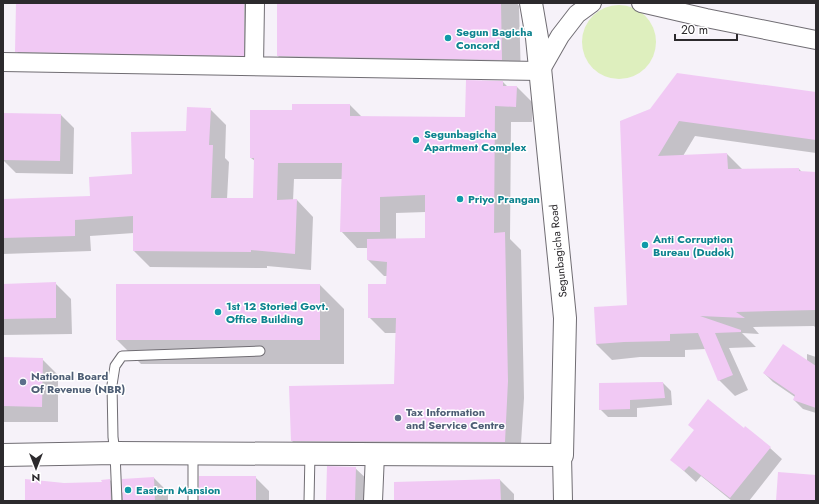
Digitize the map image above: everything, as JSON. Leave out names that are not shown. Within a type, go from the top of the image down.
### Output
[{"type":"street","points":[[254,66],[255,3]]},
{"type":"street","name":"Segunbagicha Road","points":[[530,3],[537,38],[544,100],[565,318],[562,455],[563,501]]},
{"type":"street","points":[[3,62],[540,71],[560,36],[577,14],[592,3]]},
{"type":"street","points":[[641,3],[706,18],[816,40]]},
{"type":"street","points":[[3,455],[115,452],[562,455]]},
{"type":"street","points":[[373,501],[375,454]]},
{"type":"lane","points":[[118,501],[115,452],[112,437],[112,385],[115,366],[122,356],[260,351]]},
{"type":"lane","points":[[194,453],[194,501]]},
{"type":"lane","points":[[309,501],[310,454]]},
{"type":"green space","points":[[619,5],[633,8],[645,16],[653,28],[656,42],[653,56],[645,68],[633,76],[619,79],[605,76],[593,68],[585,56],[582,42],[585,28],[593,16],[605,8]]},
{"type":"building","points":[[16,3],[244,3],[244,56],[15,52]]},
{"type":"building","points":[[277,3],[501,3],[502,60],[277,56]]},
{"type":"building","points":[[677,73],[816,92],[816,140],[679,121],[658,156],[727,153],[728,169],[799,168],[799,171],[816,172],[816,310],[736,312],[745,318],[700,316],[741,330],[741,332],[715,333],[733,375],[718,381],[698,333],[670,334],[670,341],[596,344],[594,307],[627,305],[620,121],[650,109]]},
{"type":"building","points":[[466,80],[503,81],[503,86],[517,86],[516,107],[495,106],[494,233],[505,232],[508,381],[505,442],[291,441],[289,386],[394,384],[396,318],[368,318],[368,284],[386,284],[387,262],[367,260],[367,239],[425,238],[425,195],[380,197],[380,232],[340,232],[342,163],[278,163],[277,200],[297,199],[295,254],[251,250],[251,252],[133,251],[133,216],[75,220],[75,236],[3,238],[3,199],[90,196],[89,177],[132,174],[131,132],[186,131],[187,107],[211,108],[209,145],[213,145],[211,198],[253,198],[254,158],[250,158],[250,110],[292,110],[292,104],[350,104],[350,116],[465,117]]},
{"type":"building","points":[[3,113],[61,114],[60,161],[3,160]]},
{"type":"building","points":[[56,282],[56,318],[3,319],[3,284]]},
{"type":"building","name":"1st 12 Storied Govt. Office Building","points":[[116,284],[320,284],[320,340],[116,340]]},
{"type":"building","points":[[783,344],[816,366],[816,408],[793,400],[795,395],[763,373]]},
{"type":"building","name":"National Board Of Revenue (NBR)","points":[[3,357],[43,358],[42,407],[3,406]]},
{"type":"building","points":[[663,382],[665,398],[630,400],[630,409],[599,410],[599,383]]},
{"type":"building","points":[[708,399],[744,428],[745,426],[771,447],[730,498],[689,466],[684,471],[670,460],[694,430],[688,425]]},
{"type":"building","points":[[327,466],[356,467],[355,501],[326,501]]},
{"type":"building","points":[[778,472],[816,475],[816,501],[776,501]]},
{"type":"building","points":[[199,476],[256,476],[256,501],[199,501]]},
{"type":"building","name":"Eastern Mansion","points":[[154,477],[155,501],[123,501],[122,479]]},
{"type":"building","points":[[25,479],[64,483],[102,482],[101,480],[110,479],[111,501],[25,501]]},
{"type":"building","points":[[500,479],[501,501],[394,501],[394,482]]},
{"type":"place","name":"Segun Bagicha Concord","points":[[448,38]]},
{"type":"place","name":"Segunbagicha Apartment Complex","points":[[416,140]]},
{"type":"place","name":"Priyo Prangan","points":[[460,199]]},
{"type":"place","name":"Anti Corruption Bureau (Dudok)","points":[[645,245]]},
{"type":"place","name":"1st 12 Storied Govt. Office Building","points":[[218,312]]},
{"type":"place","name":"National Board Of Revenue (NBR)","points":[[23,382]]},
{"type":"place","name":"Tax Information and Service Centre","points":[[398,418]]},
{"type":"place","name":"Eastern Mansion","points":[[128,490]]}]
